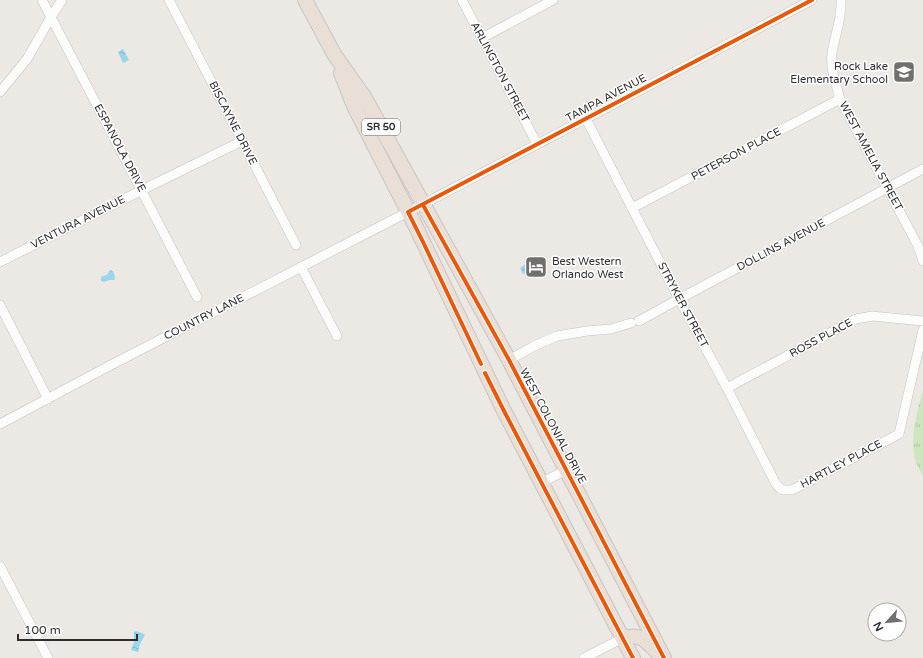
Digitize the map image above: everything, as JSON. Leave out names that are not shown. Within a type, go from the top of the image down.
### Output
[{"type":"highway","name":"WEST COLONIAL DRIVE","points":[[305,0],[334,54],[365,98],[508,360],[664,658]]},
{"type":"highway","name":"WEST COLONIAL DRIVE","points":[[334,54],[354,106],[424,244],[484,371],[633,658]]},
{"type":"highway","points":[[622,638],[637,636],[664,658]]},
{"type":"street","name":"ESPANOLA DRIVE","points":[[42,0],[197,297]]},
{"type":"street","points":[[0,92],[26,59],[62,0]]},
{"type":"street","name":"BISCAYNE DRIVE","points":[[169,0],[296,245]]},
{"type":"street","name":"ARLINGTON STREET","points":[[462,0],[537,144]]},
{"type":"street","points":[[482,38],[553,0]]},
{"type":"street","name":"TAMPA AVENUE","points":[[408,212],[812,0]]},
{"type":"street","name":"WEST AMELIA STREET","points":[[841,0],[840,17],[832,53],[833,73],[840,99],[918,246],[923,262]]},
{"type":"street","name":"PETERSON PLACE","points":[[632,208],[840,99]]},
{"type":"street","name":"STRYKER STREET","points":[[586,119],[776,484],[782,490]]},
{"type":"street","name":"VENTURA AVENUE","points":[[0,262],[242,141]]},
{"type":"street","name":"DOLLINS AVENUE","points":[[508,360],[534,346],[558,336],[611,329],[635,322],[923,169]]},
{"type":"street","name":"COUNTRY LANE","points":[[0,424],[408,212]]},
{"type":"street","points":[[301,267],[337,336]]},
{"type":"street","points":[[0,305],[48,399]]},
{"type":"street","name":"ROSS PLACE","points":[[726,388],[856,319],[872,316],[923,321]]},
{"type":"street","name":"HARTLEY PLACE","points":[[782,490],[792,490],[899,434],[923,330]]},
{"type":"street","points":[[541,483],[566,470]]},
{"type":"street","points":[[0,566],[48,658]]},
{"type":"street","points":[[584,658],[622,638]]},
{"type":"green space","points":[[923,390],[923,476],[914,456],[913,437]]},
{"type":"water","points":[[123,49],[129,60],[123,63],[118,52]]},
{"type":"water","points":[[530,261],[535,262],[537,265],[536,269],[523,274],[520,268]]},
{"type":"water","points":[[111,270],[115,279],[104,282],[101,281],[101,277],[107,275]]},
{"type":"water","points":[[136,631],[145,635],[138,652],[131,650],[134,642],[134,632]]},
{"type":"cycle path","points":[[481,364],[408,212],[812,0]]},
{"type":"cycle path","points":[[423,205],[509,360],[664,658]]},
{"type":"cycle path","points":[[485,373],[633,658]]},
{"type":"place","name":"Rock Lake Elementary School","points":[[904,72]]},
{"type":"place","name":"Best Western Orlando West","points":[[536,267]]}]
